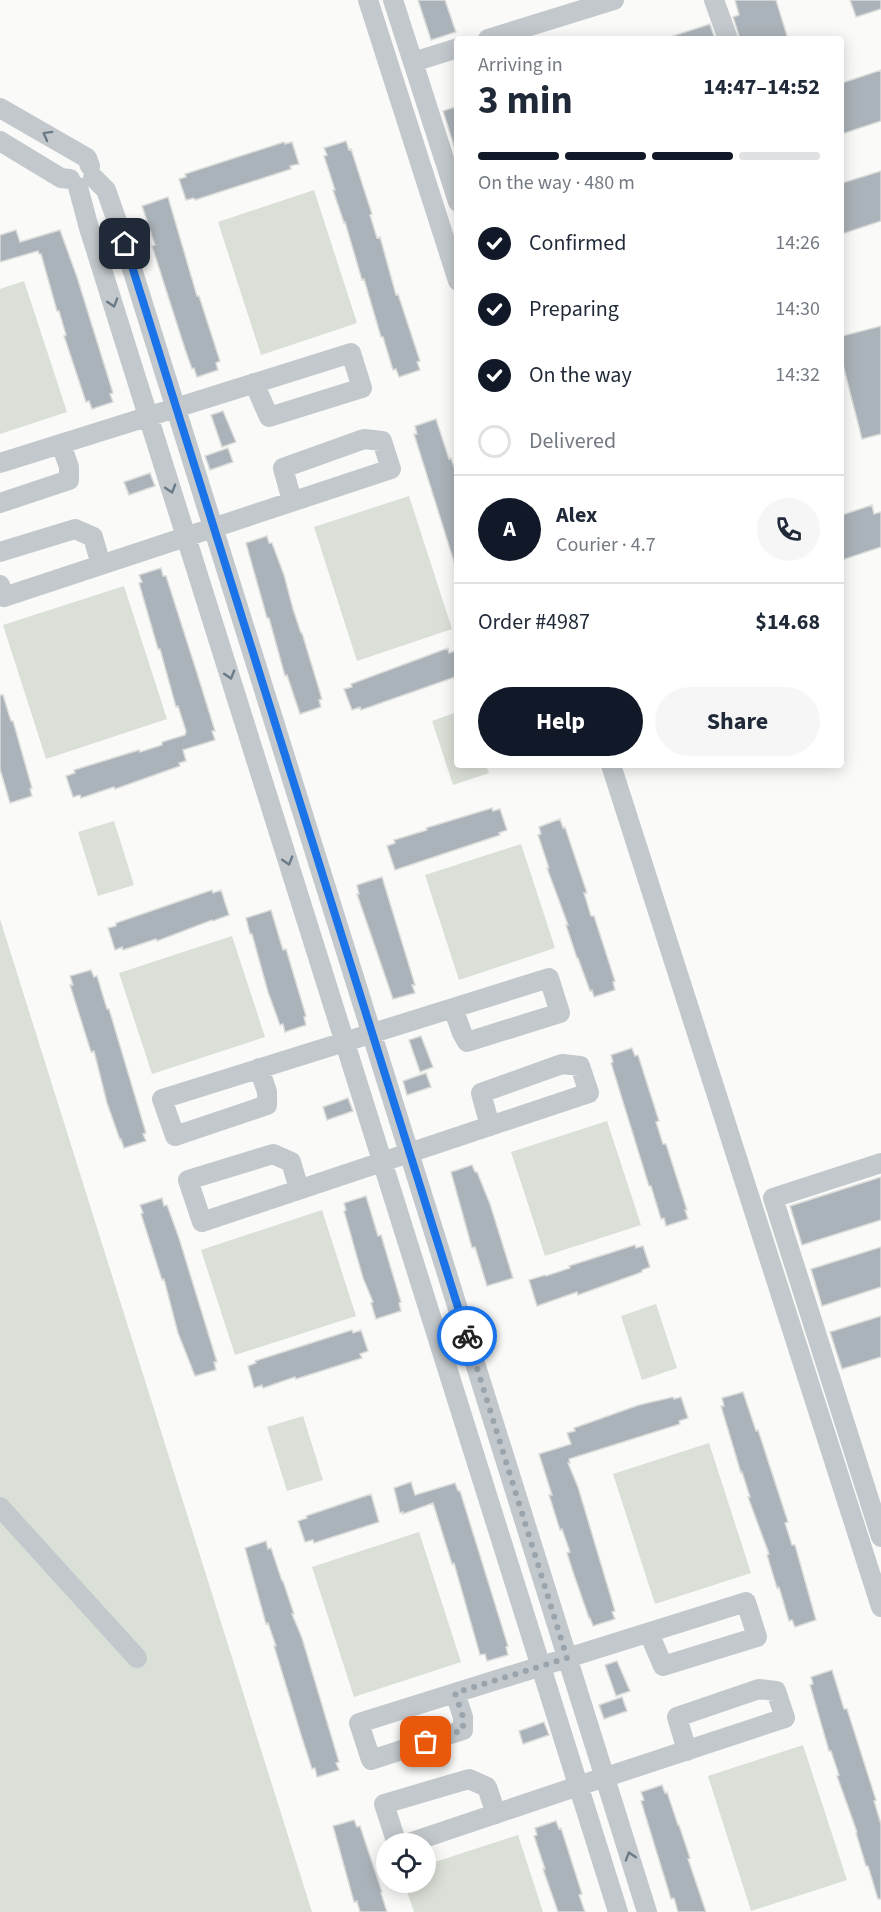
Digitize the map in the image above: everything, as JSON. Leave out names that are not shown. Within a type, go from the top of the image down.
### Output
[{"type":"street","points":[[368,0],[454,269]]},
{"type":"street","points":[[393,0],[454,190]]},
{"type":"street","points":[[494,36],[551,9],[614,0]]},
{"type":"street","points":[[714,0],[727,36]]},
{"type":"street","points":[[413,62],[454,49]]},
{"type":"street","points":[[0,108],[87,158],[83,177],[89,228],[618,1912]]},
{"type":"street","points":[[0,141],[61,178],[83,177],[106,189],[647,1912]]},
{"type":"street","points":[[0,463],[148,416],[176,408],[254,383],[351,353],[362,388],[269,417],[254,383]]},
{"type":"street","points":[[0,585],[4,597],[391,469],[382,441],[364,440],[283,468],[292,501]]},
{"type":"street","points":[[0,503],[69,480],[69,467],[61,444]]},
{"type":"street","points":[[0,552],[75,529],[93,537],[101,564]]},
{"type":"street","points":[[612,768],[881,1607]]},
{"type":"street","points":[[271,808],[298,798]]},
{"type":"street","points":[[259,1068],[267,1092],[267,1105],[175,1136],[162,1099],[259,1068],[549,978],[560,1013],[467,1042],[453,1008]]},
{"type":"street","points":[[299,1189],[291,1162],[273,1154],[188,1180],[202,1222],[299,1189],[382,1162],[490,1126],[589,1093],[580,1066],[562,1064],[481,1093],[490,1126]]},
{"type":"street","points":[[881,1163],[772,1198],[881,1537]]},
{"type":"street","points":[[0,1508],[137,1659]]},
{"type":"street","points":[[455,1693],[463,1717],[463,1730],[371,1760],[358,1723],[746,1602],[757,1637],[663,1666],[649,1633]]},
{"type":"street","points":[[436,1834],[578,1786],[605,1778],[687,1751],[785,1718],[776,1691],[759,1689],[677,1717],[687,1751]]},
{"type":"street","points":[[393,1833],[384,1804],[469,1779],[487,1787],[496,1814]]},
{"type":"shaded area","points":[[314,190],[357,323],[261,355],[218,222]]},
{"type":"shaded area","points":[[24,281],[67,412],[0,434],[0,289]]},
{"type":"shaded area","points":[[409,496],[452,629],[357,661],[314,527]]},
{"type":"shaded area","points":[[124,586],[167,719],[46,759],[3,625]]},
{"type":"shaded area","points":[[454,713],[454,768],[487,768],[489,773],[453,785],[432,721]]},
{"type":"shaded area","points":[[114,821],[134,885],[98,896],[78,832]]},
{"type":"shaded area","points":[[521,844],[555,948],[459,980],[425,875]]},
{"type":"shaded area","points":[[0,919],[312,1912],[0,1912]]},
{"type":"shaded area","points":[[232,936],[265,1037],[152,1074],[119,973]]},
{"type":"shaded area","points":[[607,1121],[641,1225],[545,1256],[511,1152]]},
{"type":"shaded area","points":[[322,1210],[356,1316],[235,1355],[201,1250]]},
{"type":"shaded area","points":[[656,1304],[677,1368],[642,1380],[621,1316]]},
{"type":"shaded area","points":[[303,1416],[323,1480],[287,1491],[267,1427]]},
{"type":"shaded area","points":[[709,1443],[751,1573],[655,1604],[613,1474]]},
{"type":"shaded area","points":[[419,1532],[461,1662],[354,1697],[312,1567]]},
{"type":"shaded area","points":[[803,1745],[847,1880],[751,1911],[708,1776]]},
{"type":"shaded area","points":[[518,1835],[543,1912],[414,1912],[407,1893],[436,1893],[436,1862]]},
{"type":"building","points":[[418,0],[445,0],[456,32],[431,40]]},
{"type":"building","points":[[735,0],[776,0],[787,36],[739,36],[733,17],[739,15]]},
{"type":"building","points":[[850,0],[881,0],[881,9],[856,17]]},
{"type":"building","points":[[710,24],[714,36],[673,36]]},
{"type":"building","points":[[881,70],[881,121],[844,133],[844,82]]},
{"type":"building","points":[[454,107],[454,146],[443,111]]},
{"type":"building","points":[[346,141],[349,150],[351,149],[372,214],[370,215],[377,238],[380,237],[396,295],[398,294],[420,361],[417,362],[420,370],[399,377],[396,369],[393,370],[383,337],[381,337],[324,156],[327,155],[324,148]]},
{"type":"building","points":[[284,142],[285,144],[292,142],[299,164],[290,166],[291,169],[195,200],[194,198],[186,200],[179,179],[186,177],[185,174]]},
{"type":"building","points":[[881,171],[881,221],[844,233],[844,182]]},
{"type":"building","points":[[168,197],[197,296],[199,296],[220,361],[216,363],[218,370],[197,377],[185,349],[152,246],[155,245],[142,206]]},
{"type":"building","points":[[16,230],[20,242],[60,230],[113,393],[110,394],[113,402],[92,409],[89,401],[86,402],[64,336],[66,335],[41,254],[38,251],[0,262],[0,235]]},
{"type":"building","points":[[881,326],[881,434],[862,439],[844,369],[844,335]]},
{"type":"building","points":[[223,411],[236,442],[222,447],[211,415]]},
{"type":"building","points":[[436,419],[449,459],[451,458],[454,467],[454,562],[414,434],[417,434],[415,426]]},
{"type":"building","points":[[228,448],[233,462],[210,470],[205,456]]},
{"type":"building","points":[[150,473],[155,486],[129,495],[124,482]]},
{"type":"building","points":[[872,505],[874,514],[881,512],[881,547],[844,559],[844,514]]},
{"type":"building","points":[[267,536],[284,575],[322,699],[319,700],[321,707],[300,714],[287,675],[285,676],[246,543]]},
{"type":"building","points":[[161,568],[163,576],[166,576],[197,673],[215,731],[212,731],[215,740],[183,750],[186,761],[179,763],[180,766],[115,789],[114,787],[81,798],[80,795],[73,797],[66,776],[75,773],[74,770],[139,750],[140,752],[185,735],[186,731],[178,706],[176,707],[139,583],[142,582],[139,575]]},
{"type":"building","points":[[448,648],[449,653],[454,651],[454,677],[361,710],[360,707],[352,710],[344,689],[352,687],[351,684]]},
{"type":"building","points":[[0,695],[3,695],[11,721],[13,721],[32,788],[30,789],[32,796],[10,803],[0,769]]},
{"type":"building","points":[[492,808],[493,811],[500,809],[507,830],[499,833],[500,835],[395,870],[387,846],[395,843],[394,840]]},
{"type":"building","points":[[560,819],[563,828],[565,827],[587,893],[584,893],[591,916],[594,916],[615,981],[613,982],[615,990],[594,997],[577,958],[538,835],[541,834],[539,827]]},
{"type":"building","points":[[382,877],[415,985],[412,985],[415,993],[393,999],[357,894],[359,894],[357,885]]},
{"type":"building","points":[[212,890],[213,893],[221,890],[229,915],[157,941],[156,939],[123,950],[122,947],[115,950],[108,928],[116,926],[116,923]]},
{"type":"building","points":[[271,910],[283,950],[286,949],[306,1016],[304,1017],[306,1025],[285,1032],[283,1024],[280,1025],[268,992],[246,918]]},
{"type":"building","points":[[91,970],[94,977],[97,976],[107,1009],[109,1009],[146,1133],[143,1134],[146,1141],[124,1148],[107,1103],[94,1051],[91,1052],[70,985],[73,985],[70,976]]},
{"type":"building","points":[[421,1036],[433,1067],[420,1072],[409,1040]]},
{"type":"building","points":[[632,1048],[635,1056],[638,1055],[659,1121],[656,1122],[663,1144],[666,1144],[687,1210],[685,1210],[688,1219],[666,1226],[664,1218],[661,1219],[651,1186],[649,1186],[611,1063],[613,1062],[611,1055]]},
{"type":"building","points":[[426,1073],[431,1087],[407,1095],[403,1081]]},
{"type":"building","points":[[348,1098],[353,1111],[327,1120],[323,1107]]},
{"type":"building","points":[[472,1165],[490,1204],[513,1278],[487,1286],[475,1247],[472,1248],[451,1172]]},
{"type":"building","points":[[881,1177],[881,1220],[802,1245],[790,1206]]},
{"type":"building","points":[[366,1196],[378,1236],[381,1235],[401,1302],[399,1303],[401,1311],[376,1319],[371,1303],[373,1302],[363,1278],[344,1211],[346,1210],[344,1203]]},
{"type":"building","points":[[162,1198],[164,1206],[167,1205],[179,1238],[217,1362],[214,1362],[216,1370],[195,1376],[178,1333],[164,1279],[162,1280],[141,1214],[143,1213],[140,1205]]},
{"type":"building","points":[[635,1245],[636,1248],[643,1246],[650,1267],[578,1295],[577,1292],[537,1306],[529,1280]]},
{"type":"building","points":[[881,1247],[881,1287],[822,1306],[811,1269]]},
{"type":"building","points":[[881,1316],[881,1357],[842,1369],[830,1332]]},
{"type":"building","points":[[352,1330],[353,1333],[361,1330],[368,1351],[360,1354],[362,1358],[296,1379],[295,1377],[263,1388],[262,1385],[254,1388],[248,1366],[256,1363],[255,1361]]},
{"type":"building","points":[[743,1392],[788,1522],[785,1523],[792,1545],[795,1545],[816,1620],[795,1627],[792,1620],[789,1621],[779,1587],[777,1588],[767,1555],[769,1554],[748,1497],[750,1497],[721,1406],[724,1406],[722,1398]]},
{"type":"building","points":[[673,1397],[674,1399],[681,1397],[688,1418],[679,1421],[680,1424],[569,1459],[570,1463],[568,1463],[578,1487],[615,1611],[612,1612],[615,1619],[593,1626],[572,1569],[567,1553],[570,1552],[562,1529],[560,1530],[539,1454],[571,1444],[567,1433],[575,1431],[574,1428],[639,1405]]},
{"type":"building","points":[[411,1482],[415,1495],[455,1483],[460,1491],[508,1646],[506,1647],[508,1655],[487,1661],[485,1654],[480,1655],[454,1563],[452,1564],[433,1503],[403,1514],[403,1512],[400,1513],[394,1488]]},
{"type":"building","points":[[371,1494],[379,1522],[314,1543],[313,1540],[305,1542],[298,1521],[307,1518],[306,1516]]},
{"type":"building","points":[[266,1541],[268,1549],[271,1548],[302,1638],[339,1762],[336,1763],[339,1770],[317,1777],[302,1738],[274,1646],[276,1646],[268,1623],[266,1624],[245,1548]]},
{"type":"building","points":[[617,1661],[630,1691],[616,1696],[605,1665]]},
{"type":"building","points":[[832,1670],[876,1800],[874,1801],[881,1824],[881,1899],[878,1899],[868,1866],[866,1866],[810,1685],[813,1684],[811,1677]]},
{"type":"building","points":[[622,1697],[627,1711],[604,1719],[599,1705]]},
{"type":"building","points":[[544,1722],[549,1735],[523,1744],[519,1731]]},
{"type":"building","points":[[662,1785],[665,1793],[667,1792],[679,1825],[706,1912],[678,1912],[674,1898],[671,1899],[641,1801],[644,1800],[641,1792]]},
{"type":"building","points":[[354,1820],[357,1827],[360,1826],[376,1874],[376,1893],[381,1893],[387,1912],[360,1912],[357,1901],[354,1902],[333,1826]]},
{"type":"building","points":[[556,1821],[559,1829],[561,1828],[582,1894],[579,1895],[585,1912],[558,1912],[543,1869],[545,1869],[534,1836],[537,1835],[535,1828]]},
{"type":"way so far","points":[[426,1742],[463,1730],[463,1717],[455,1693],[567,1658],[467,1336]]},
{"type":"route","points":[[125,244],[467,1336]]}]
